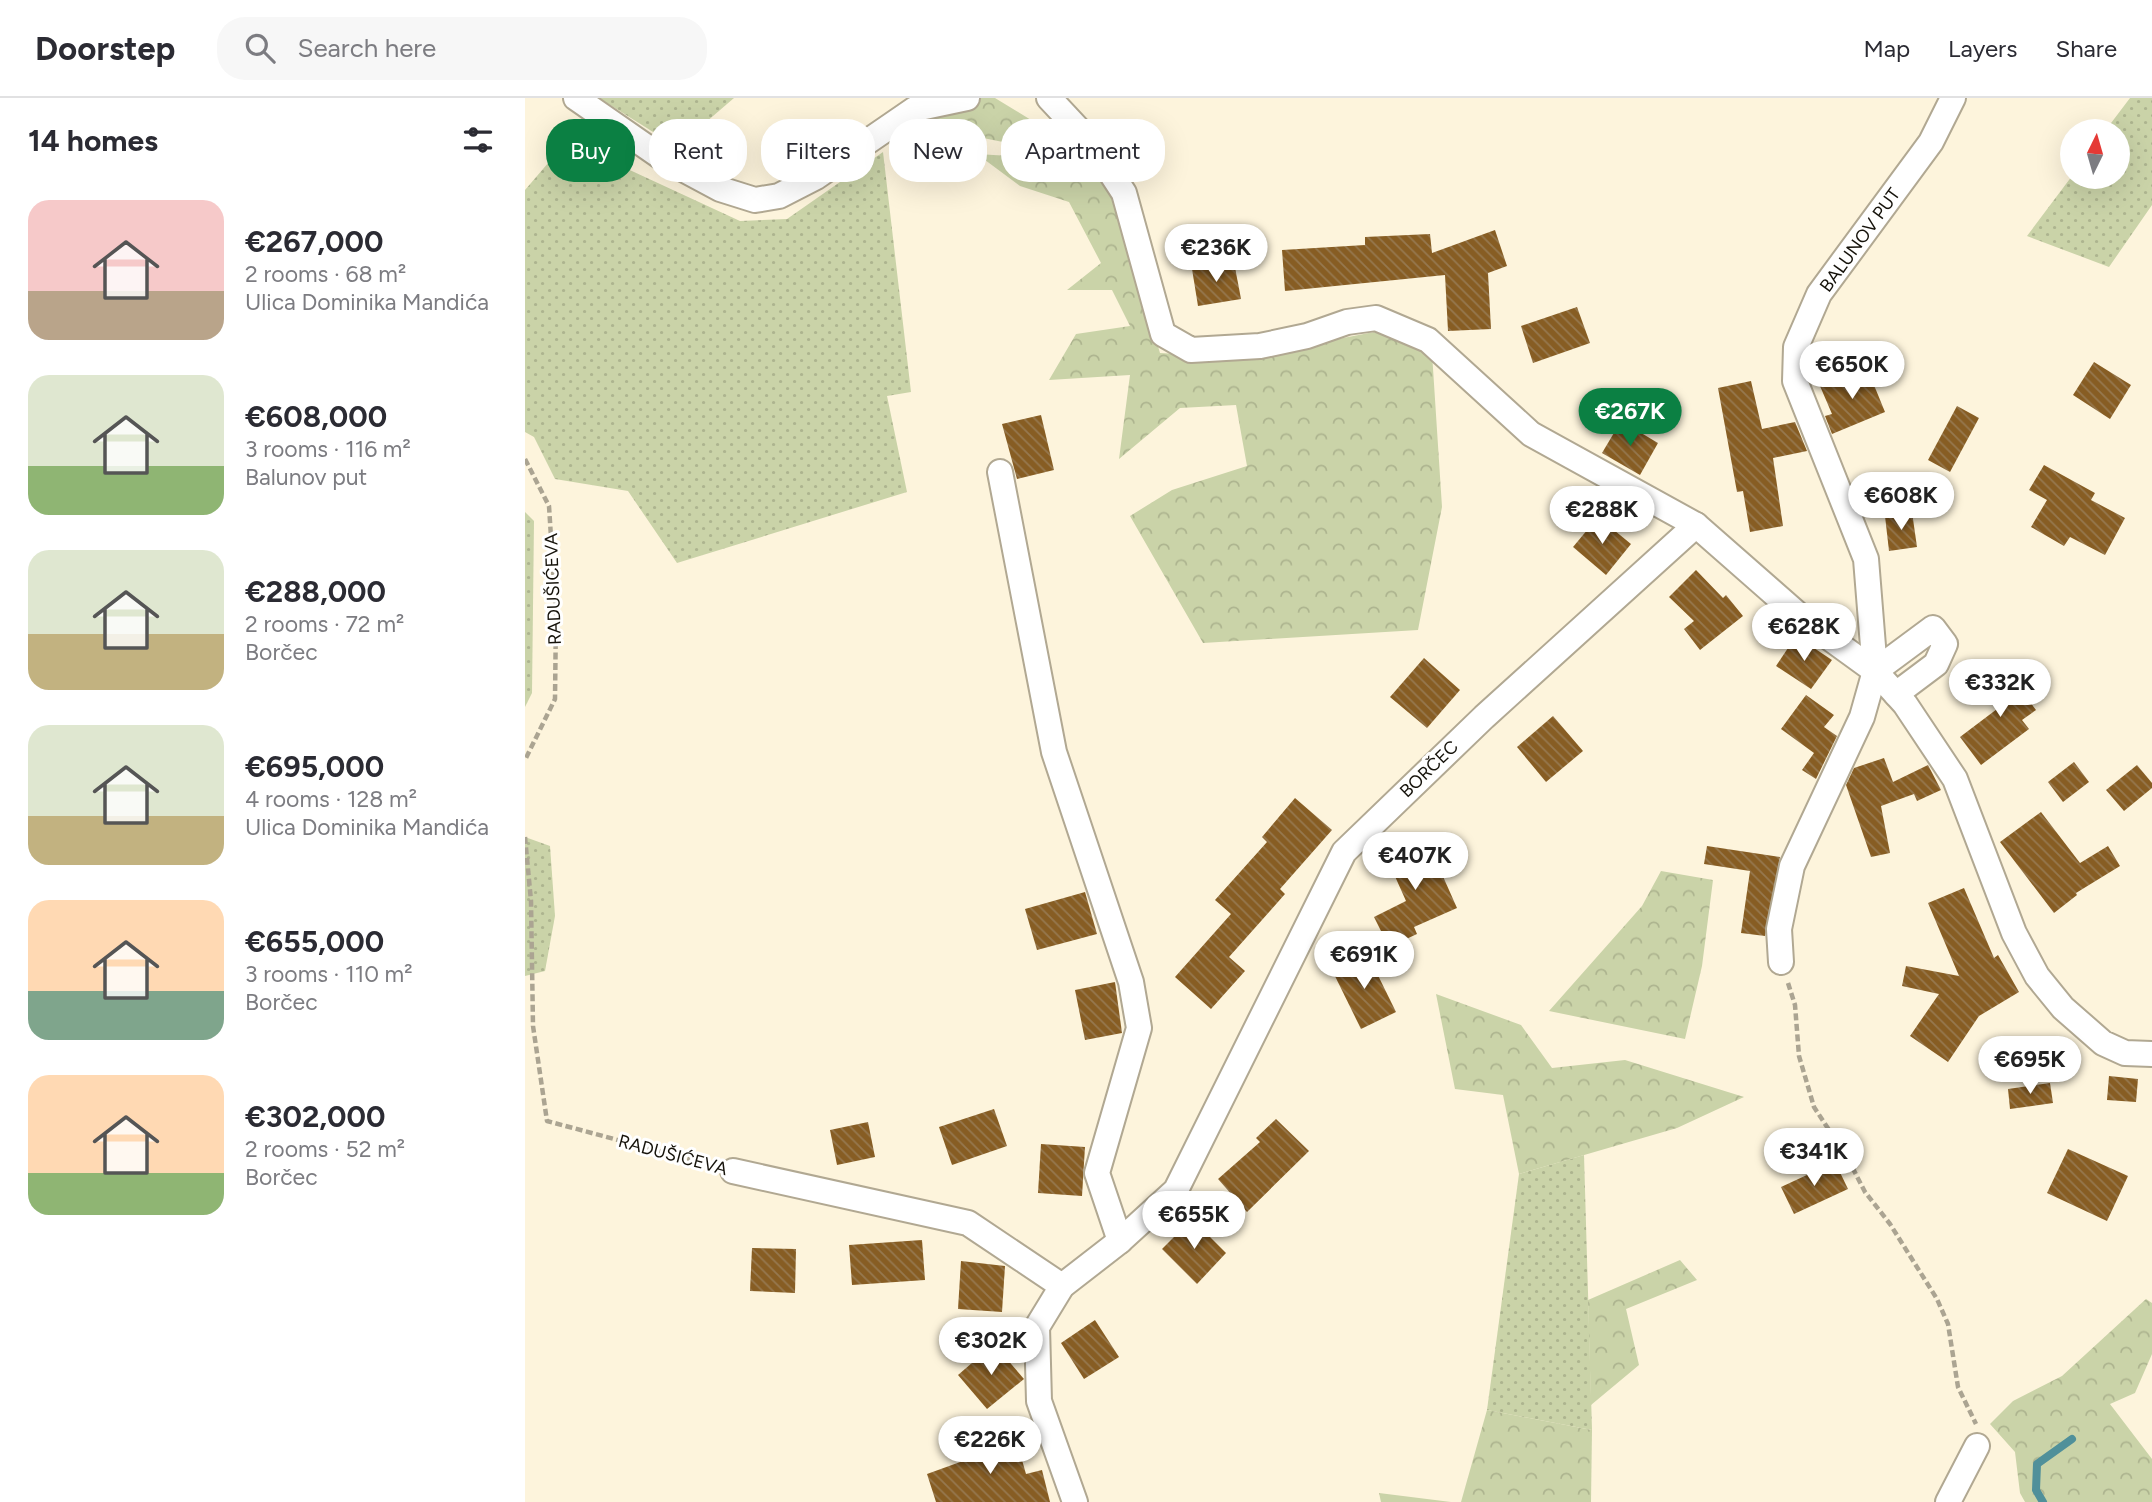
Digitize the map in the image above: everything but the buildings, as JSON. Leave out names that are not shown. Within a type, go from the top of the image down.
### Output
[{"type":"street","points":[[576,98],[664,159],[720,189],[755,200],[779,196],[817,177],[915,109],[967,98]]},
{"type":"street","points":[[1049,98],[1092,144],[1124,193],[1163,334],[1191,350],[1260,346],[1307,336],[1347,322],[1376,318],[1428,340],[1531,434],[1696,525],[1802,618],[1875,671],[1896,694],[1955,779],[2014,933],[2036,976],[2063,1008],[2103,1044],[2125,1053],[2152,1054]]},
{"type":"street","name":"BALUNOV PUT","points":[[1875,671],[1866,559],[1795,381],[1796,347],[1819,294],[1931,142],[1953,98]]},
{"type":"street","points":[[1000,472],[1054,752],[1131,982],[1139,1028],[1097,1173],[1120,1241]]},
{"type":"street","name":"BORČEC","points":[[1075,1502],[1039,1401],[1037,1327],[1062,1286],[1120,1241],[1177,1190],[1344,852],[1484,717],[1696,525]]},
{"type":"street","points":[[1781,962],[1779,929],[1792,866],[1862,717],[1875,671],[1934,628],[1943,637],[1945,644],[1940,660],[1896,694]]},
{"type":"street","name":"RADUŠIĆEVA","points":[[733,1171],[968,1223],[1062,1286]]},
{"type":"street","points":[[1948,1502],[1977,1446]]},
{"type":"path","name":"RADUŠIĆEVA","points":[[525,459],[549,506],[556,615],[555,699],[525,760]]},
{"type":"path","name":"RADUŠIĆEVA","points":[[525,837],[531,901],[533,1026],[547,1121],[733,1171]]},
{"type":"path","points":[[1781,962],[1795,1005],[1799,1056],[1814,1107],[1848,1159],[1865,1192],[1890,1224],[1937,1299],[1948,1324],[1958,1387],[1976,1419],[1977,1446]]},
{"type":"green space","points":[[599,98],[734,98],[710,119],[649,119],[649,129]]},
{"type":"green space","points":[[908,98],[995,98],[1029,119],[1001,119],[1001,142],[987,139],[987,119],[926,119]]},
{"type":"green space","points":[[2130,98],[2152,98],[2152,205],[2109,267],[2027,236],[2062,189],[2130,189],[2130,119],[2114,119]]},
{"type":"green space","points":[[883,152],[911,392],[887,396],[907,492],[677,563],[628,491],[555,479],[534,437],[525,432],[525,190],[546,166],[546,182],[635,182],[635,172],[649,179],[649,182],[656,182],[740,221],[787,219],[840,182],[875,182],[875,158]]},
{"type":"green space","points":[[987,155],[1001,155],[1001,172],[987,161]]},
{"type":"green space","points":[[1015,182],[1101,182],[1115,201],[1160,353],[1195,355],[1307,345],[1374,332],[1432,353],[1442,507],[1418,630],[1203,643],[1130,516],[1172,490],[1247,466],[1236,405],[1180,408],[1119,459],[1130,375],[1049,380],[1076,334],[1130,326],[1112,290],[1067,290],[1101,263],[1069,202]]},
{"type":"green space","points":[[525,512],[534,521],[532,693],[525,707]]},
{"type":"green space","points":[[525,837],[550,846],[555,916],[545,971],[525,976]]},
{"type":"green space","points":[[1661,871],[1713,880],[1702,966],[1685,1039],[1549,1011],[1642,906]]},
{"type":"green space","points":[[1436,994],[1521,1025],[1552,1068],[1625,1060],[1744,1097],[1677,1128],[1519,1174],[1503,1095],[1455,1089]]},
{"type":"green space","points":[[1584,1155],[1592,1430],[1487,1410],[1519,1174]]},
{"type":"green space","points":[[1680,1260],[1697,1280],[1626,1309],[1639,1365],[1591,1405],[1588,1300]]},
{"type":"green space","points":[[2146,1299],[2152,1303],[2152,1354],[2135,1393],[2110,1404],[2152,1459],[2152,1502],[2025,1502],[2020,1493],[2015,1452],[1990,1424],[2013,1401],[2062,1376]]},
{"type":"green space","points":[[1487,1410],[1592,1430],[1591,1502],[1461,1502]]},
{"type":"green space","points":[[1379,1493],[1451,1502],[1381,1502]]},
{"type":"waterway","points":[[2043,1502],[2036,1490],[2037,1464],[2072,1439]]}]
